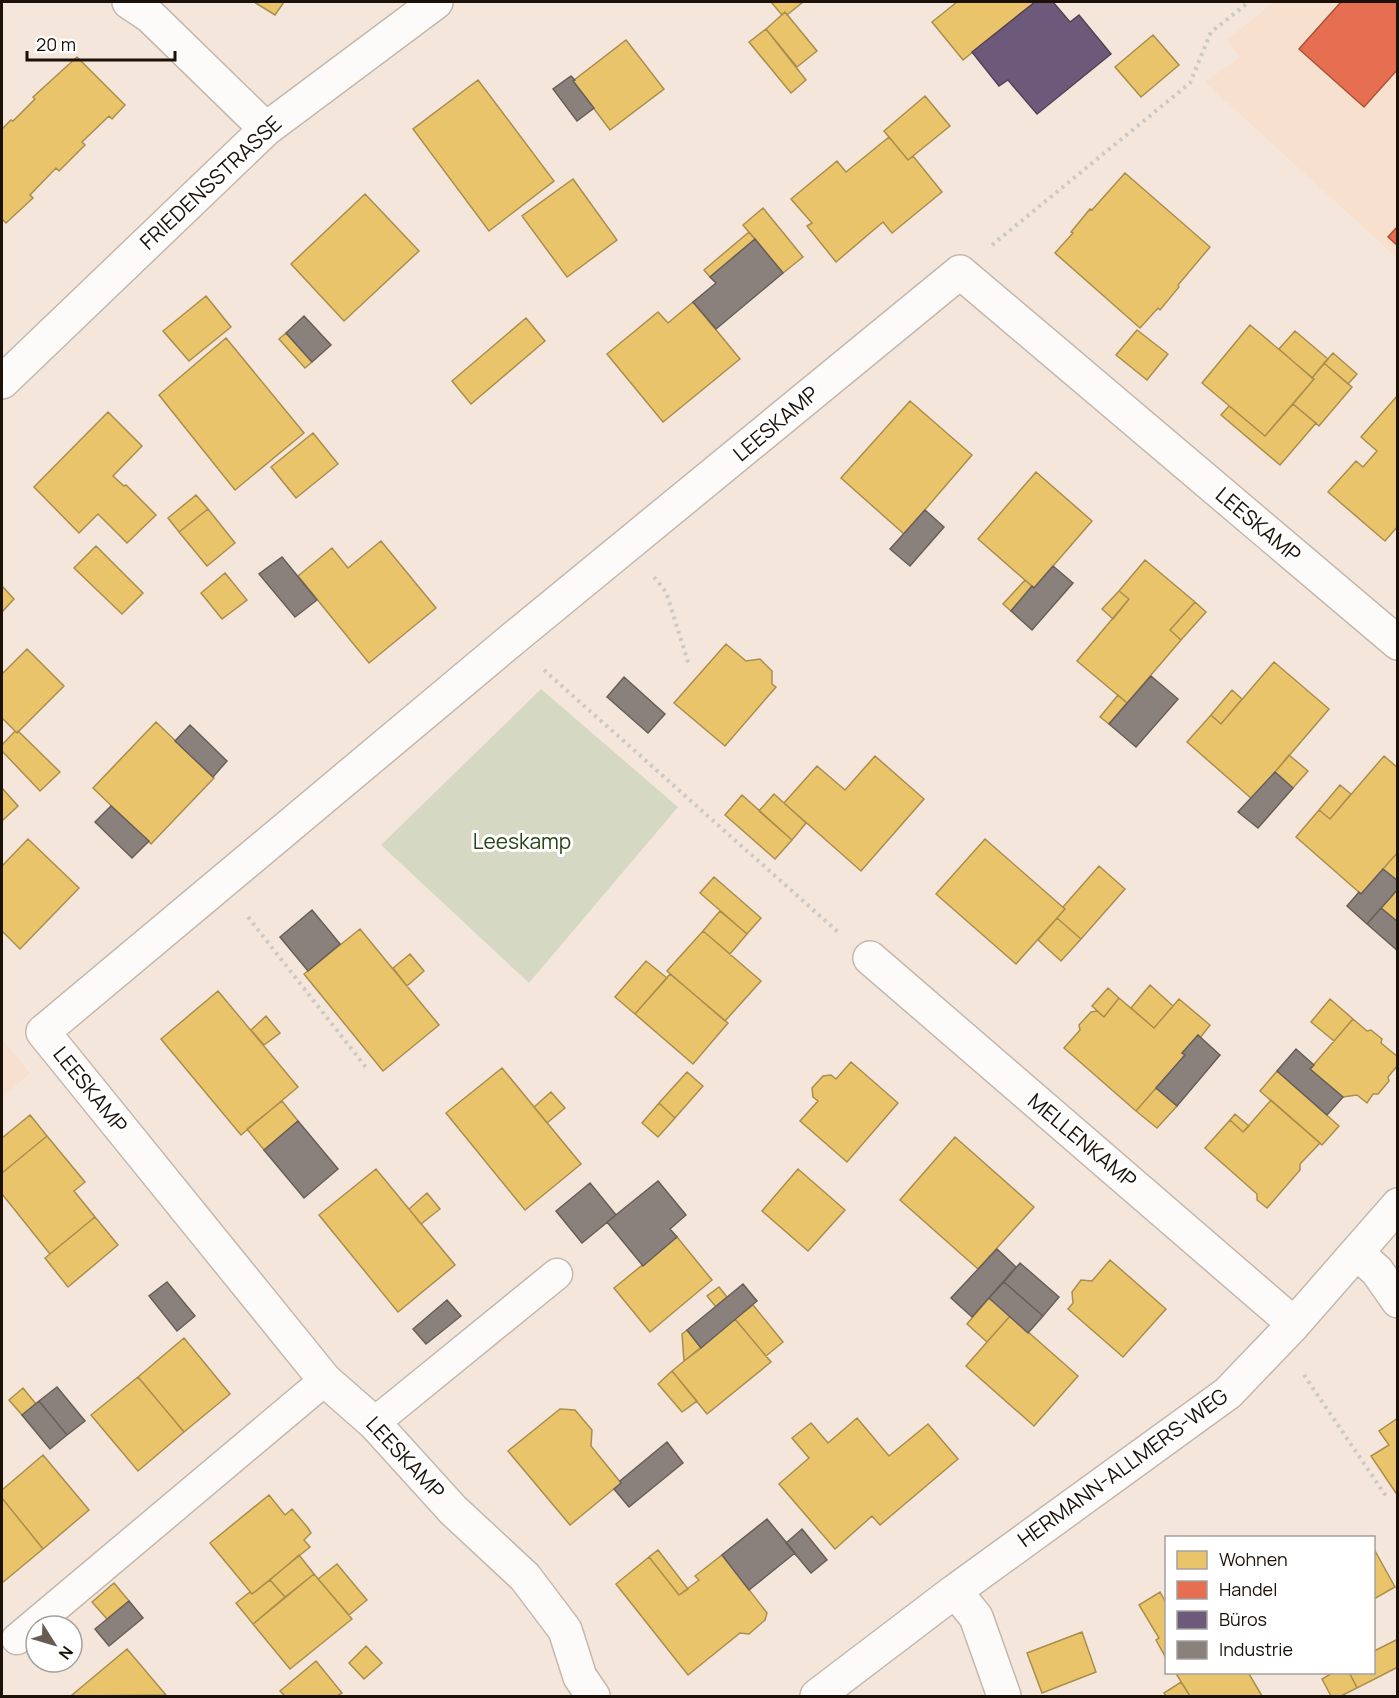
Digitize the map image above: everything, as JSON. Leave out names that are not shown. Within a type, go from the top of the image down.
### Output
[{"type":"street","points":[[129,2],[150,16],[266,129]]},
{"type":"street","name":"FRIEDENSSTRASSE","points":[[2,382],[266,129],[436,2]]},
{"type":"street","name":"LEESKAMP","points":[[593,1696],[580,1677],[566,1630],[525,1577],[453,1510],[374,1423],[325,1380],[43,1032],[515,638],[960,272],[1398,643]]},
{"type":"street","name":"MELLENKAMP","points":[[870,958],[1285,1334]]},
{"type":"street","name":"HERMANN-ALLMERS-WEG","points":[[817,1696],[955,1591],[1228,1393],[1285,1334],[1398,1205]]},
{"type":"street","points":[[1358,1253],[1377,1270],[1398,1301]]},
{"type":"street","points":[[955,1591],[976,1617],[1004,1696]]},
{"type":"lane","points":[[374,1423],[556,1274]]},
{"type":"lane","points":[[17,1639],[325,1380]]},
{"type":"path","points":[[960,272],[1190,83],[1212,32],[1249,2]]},
{"type":"path","points":[[629,545],[666,592],[689,665]]},
{"type":"path","points":[[515,638],[549,675],[833,928],[870,958]]},
{"type":"path","points":[[221,883],[368,1070]]},
{"type":"path","points":[[1285,1334],[1300,1369],[1388,1499]]},
{"type":"shaded area","points":[[1274,2],[1397,2],[1397,258],[1205,82],[1240,57],[1227,40]]},
{"type":"shaded area","points":[[2,1039],[30,1073],[2,1097]]},
{"type":"green space","name":"Leeskamp","points":[[541,689],[678,807],[529,983],[381,845]]},
{"type":"building: Wohnen","points":[[254,2],[284,2],[275,15]]},
{"type":"building: Wohnen","points":[[771,2],[803,2],[787,15],[785,12],[782,15]]},
{"type":"building: Wohnen","points":[[957,2],[1035,2],[963,60],[932,22]]},
{"type":"building: Wohnen","points":[[785,12],[817,51],[797,67],[766,29]]},
{"type":"building: Wohnen","points":[[766,29],[806,80],[791,93],[749,42]]},
{"type":"building: Wohnen","points":[[1153,35],[1179,65],[1141,97],[1115,67]]},
{"type":"building: Wohnen","points":[[626,40],[664,89],[610,130],[573,81]]},
{"type":"building: Wohnen","points":[[77,57],[125,105],[112,119],[109,116],[82,142],[85,145],[59,171],[56,168],[30,195],[33,198],[6,223],[3,220],[2,222],[2,129],[11,120],[13,121],[35,99],[33,97]]},
{"type":"building: Wohnen","points":[[478,80],[554,181],[489,231],[413,129]]},
{"type":"building: Wohnen","points":[[925,96],[950,126],[908,160],[884,131]]},
{"type":"building: Wohnen","points":[[889,137],[908,160],[913,156],[942,192],[892,233],[883,222],[836,262],[807,226],[812,223],[791,199],[837,161],[846,172]]},
{"type":"building: Wohnen","points":[[1125,173],[1210,247],[1160,310],[1158,308],[1140,328],[1055,253],[1090,209],[1092,210]]},
{"type":"building: Wohnen","points":[[573,179],[617,240],[567,277],[522,216]]},
{"type":"building: Wohnen","points":[[365,194],[419,251],[344,321],[291,264]]},
{"type":"building: Wohnen","points":[[763,208],[803,257],[783,273],[743,225]]},
{"type":"building: Wohnen","points":[[749,232],[755,239],[710,277],[704,270]]},
{"type":"building: Wohnen","points":[[206,296],[231,327],[189,361],[163,331]]},
{"type":"building: Wohnen","points":[[693,302],[740,359],[663,422],[607,354],[658,312],[668,323]]},
{"type":"building: Wohnen","points":[[526,318],[545,341],[471,404],[452,381]]},
{"type":"building: Wohnen","points":[[1250,325],[1314,379],[1265,436],[1202,383]]},
{"type":"building: Wohnen","points":[[1137,330],[1168,354],[1147,380],[1116,355]]},
{"type":"building: Wohnen","points":[[1295,331],[1328,359],[1312,378],[1279,349]]},
{"type":"building: Wohnen","points":[[286,333],[312,362],[305,368],[279,339]]},
{"type":"building: Wohnen","points":[[226,338],[304,433],[235,490],[159,395]]},
{"type":"building: Wohnen","points":[[1333,353],[1357,374],[1348,384],[1324,363]]},
{"type":"building: Wohnen","points":[[1324,363],[1352,387],[1319,426],[1293,404]]},
{"type":"building: Wohnen","points":[[1398,395],[1398,526],[1385,541],[1328,492],[1356,461],[1363,467],[1377,451],[1361,437]]},
{"type":"building: Wohnen","points":[[910,401],[972,455],[904,534],[841,478]]},
{"type":"building: Wohnen","points":[[1293,404],[1316,423],[1280,465],[1221,415],[1229,406],[1265,436]]},
{"type":"building: Wohnen","points":[[108,412],[142,446],[113,476],[124,486],[126,485],[156,515],[127,543],[98,514],[79,533],[34,487]]},
{"type":"building: Wohnen","points":[[313,433],[338,464],[296,498],[271,467]]},
{"type":"building: Wohnen","points":[[1036,472],[1092,521],[1034,588],[978,539]]},
{"type":"building: Wohnen","points":[[196,495],[208,509],[179,532],[168,518]]},
{"type":"building: Wohnen","points":[[208,509],[235,543],[207,566],[179,532]]},
{"type":"building: Wohnen","points":[[381,541],[436,608],[369,663],[298,576],[332,548],[348,568]]},
{"type":"building: Wohnen","points":[[96,546],[143,593],[122,614],[74,568]]},
{"type":"building: Wohnen","points":[[1145,560],[1195,602],[1170,630],[1181,640],[1127,703],[1077,661],[1129,599],[1119,591]]},
{"type":"building: Wohnen","points":[[225,573],[247,600],[222,619],[201,593]]},
{"type":"building: Wohnen","points":[[1025,580],[1032,586],[1011,611],[1003,604]]},
{"type":"building: Wohnen","points":[[2,586],[14,599],[2,612]]},
{"type":"building: Wohnen","points":[[1119,591],[1129,599],[1113,619],[1102,609]]},
{"type":"building: Wohnen","points":[[1195,602],[1206,612],[1181,640],[1170,630]]},
{"type":"building: Wohnen","points":[[726,644],[746,661],[760,659],[772,671],[772,684],[776,687],[725,746],[674,703]]},
{"type":"building: Wohnen","points":[[27,649],[64,686],[17,733],[2,718],[2,674]]},
{"type":"building: Wohnen","points":[[1274,662],[1329,709],[1252,799],[1187,742],[1211,715],[1221,724]]},
{"type":"building: Wohnen","points":[[1232,690],[1242,699],[1221,724],[1211,715]]},
{"type":"building: Wohnen","points":[[1118,695],[1127,703],[1109,724],[1100,717]]},
{"type":"building: Wohnen","points":[[156,722],[214,778],[151,844],[93,788]]},
{"type":"building: Wohnen","points":[[15,731],[17,733],[18,731],[60,772],[40,791],[2,751],[2,745]]},
{"type":"building: Wohnen","points":[[1289,755],[1308,771],[1293,788],[1275,772]]},
{"type":"building: Wohnen","points":[[875,756],[924,799],[861,871],[784,803],[817,766],[845,790]]},
{"type":"building: Wohnen","points":[[1384,756],[1398,768],[1398,852],[1361,894],[1296,837],[1319,810],[1330,819]]},
{"type":"building: Wohnen","points":[[1340,785],[1351,794],[1330,819],[1319,810]]},
{"type":"building: Wohnen","points":[[2,788],[18,806],[2,821]]},
{"type":"building: Wohnen","points":[[774,794],[806,823],[792,840],[759,811]]},
{"type":"building: Wohnen","points":[[742,795],[792,840],[775,859],[725,815]]},
{"type":"building: Wohnen","points":[[28,839],[79,888],[20,949],[2,931],[2,866]]},
{"type":"building: Wohnen","points":[[985,839],[1065,909],[1016,964],[936,894]]},
{"type":"building: Wohnen","points":[[1398,852],[1398,881],[1383,869]]},
{"type":"building: Wohnen","points":[[1099,866],[1125,889],[1081,939],[1057,918],[1065,909],[1063,907]]},
{"type":"building: Wohnen","points":[[714,877],[761,918],[747,934],[700,893]]},
{"type":"building: Wohnen","points":[[1398,889],[1398,922],[1381,908]]},
{"type":"building: Wohnen","points":[[720,911],[747,934],[730,954],[703,931]]},
{"type":"building: Wohnen","points":[[1057,918],[1081,939],[1061,961],[1038,940]]},
{"type":"building: Wohnen","points":[[360,929],[439,1025],[383,1071],[304,974]]},
{"type":"building: Wohnen","points":[[703,931],[761,981],[725,1021],[667,971]]},
{"type":"building: Wohnen","points":[[410,954],[424,971],[407,986],[393,968]]},
{"type":"building: Wohnen","points":[[646,961],[667,978],[635,1014],[615,997]]},
{"type":"building: Wohnen","points":[[670,974],[728,1023],[693,1064],[635,1014]]},
{"type":"building: Wohnen","points":[[1150,985],[1173,1006],[1154,1028],[1131,1008]]},
{"type":"building: Wohnen","points":[[1108,988],[1119,998],[1104,1017],[1092,1006]]},
{"type":"building: Wohnen","points":[[218,991],[298,1087],[241,1135],[161,1039]]},
{"type":"building: Wohnen","points":[[1119,998],[1154,1028],[1179,999],[1210,1025],[1200,1038],[1198,1035],[1182,1053],[1185,1055],[1136,1111],[1064,1048],[1080,1030],[1079,1025],[1091,1012],[1097,1011],[1104,1017]]},
{"type":"building: Wohnen","points":[[1330,999],[1353,1019],[1334,1041],[1311,1022]]},
{"type":"building: Wohnen","points":[[266,1016],[280,1033],[264,1045],[251,1030]]},
{"type":"building: Wohnen","points":[[1353,1019],[1367,1031],[1371,1030],[1382,1039],[1381,1043],[1398,1057],[1398,1065],[1388,1077],[1389,1081],[1378,1094],[1373,1094],[1367,1103],[1357,1095],[1343,1097],[1310,1069]]},
{"type":"building: Wohnen","points":[[851,1062],[898,1103],[847,1162],[800,1121],[818,1101],[813,1097],[812,1088],[823,1076],[831,1075],[836,1079]]},
{"type":"building: Wohnen","points":[[502,1068],[581,1164],[525,1210],[446,1113]]},
{"type":"building: Wohnen","points":[[1277,1071],[1339,1126],[1322,1145],[1260,1091]]},
{"type":"building: Wohnen","points":[[687,1072],[703,1086],[675,1118],[659,1103]]},
{"type":"building: Wohnen","points":[[1156,1088],[1177,1106],[1157,1128],[1136,1111]]},
{"type":"building: Wohnen","points":[[551,1092],[565,1108],[547,1123],[534,1107]]},
{"type":"building: Wohnen","points":[[1271,1100],[1320,1143],[1300,1164],[1300,1170],[1267,1208],[1257,1200],[1257,1194],[1205,1148],[1230,1120],[1243,1132]]},
{"type":"building: Wohnen","points":[[282,1101],[298,1121],[264,1150],[247,1129]]},
{"type":"building: Wohnen","points":[[659,1103],[675,1118],[658,1137],[642,1123]]},
{"type":"building: Wohnen","points":[[1235,1114],[1249,1126],[1243,1132],[1230,1120]]},
{"type":"building: Wohnen","points":[[30,1115],[47,1136],[2,1173],[2,1138]]},
{"type":"building: Wohnen","points":[[47,1136],[85,1182],[74,1191],[95,1217],[50,1254],[2,1194],[2,1173]]},
{"type":"building: Wohnen","points":[[955,1137],[1034,1207],[978,1269],[900,1200]]},
{"type":"building: Wohnen","points":[[376,1169],[455,1265],[398,1312],[319,1215]]},
{"type":"building: Wohnen","points":[[798,1169],[845,1210],[808,1251],[762,1211]]},
{"type":"building: Wohnen","points":[[427,1193],[440,1209],[421,1224],[409,1209]]},
{"type":"building: Wohnen","points":[[95,1217],[118,1245],[68,1287],[45,1258]]},
{"type":"building: Wohnen","points":[[677,1237],[712,1280],[650,1332],[614,1288]]},
{"type":"building: Wohnen","points":[[1110,1260],[1166,1309],[1123,1357],[1068,1309],[1073,1303],[1072,1292],[1081,1280],[1092,1281]]},
{"type":"building: Wohnen","points":[[719,1287],[727,1297],[716,1307],[707,1296]]},
{"type":"building: Wohnen","points":[[989,1298],[1010,1316],[987,1342],[967,1324]]},
{"type":"building: Wohnen","points":[[753,1305],[783,1342],[766,1356],[735,1319]]},
{"type":"building: Wohnen","points":[[1010,1316],[1078,1376],[1034,1426],[966,1366]]},
{"type":"building: Wohnen","points":[[735,1319],[771,1362],[707,1414],[672,1371]]},
{"type":"building: Wohnen","points":[[687,1330],[701,1348],[684,1361],[682,1334]]},
{"type":"building: Wohnen","points":[[184,1338],[230,1394],[184,1432],[138,1377]]},
{"type":"building: Wohnen","points":[[672,1371],[697,1401],[682,1412],[658,1384]]},
{"type":"building: Wohnen","points":[[138,1377],[184,1432],[138,1471],[91,1415]]},
{"type":"building: Wohnen","points":[[23,1388],[36,1404],[22,1415],[9,1400]]},
{"type":"building: Wohnen","points":[[560,1409],[575,1410],[592,1430],[591,1446],[621,1483],[570,1525],[508,1451]]},
{"type":"building: Wohnen","points":[[857,1418],[889,1456],[928,1424],[958,1459],[880,1525],[872,1516],[835,1549],[779,1484],[809,1458],[792,1438],[811,1423],[828,1443]]},
{"type":"building: Wohnen","points":[[1398,1418],[1398,1496],[1371,1456],[1389,1445],[1379,1431]]},
{"type":"building: Wohnen","points":[[43,1455],[89,1510],[43,1549],[2,1498],[2,1490]]},
{"type":"building: Wohnen","points":[[269,1495],[285,1515],[292,1509],[308,1528],[311,1533],[304,1540],[310,1547],[252,1594],[210,1543]]},
{"type":"building: Wohnen","points":[[2,1498],[43,1549],[2,1583]]},
{"type":"building: Wohnen","points":[[658,1550],[688,1589],[679,1595],[649,1557]]},
{"type":"building: Wohnen","points":[[1375,1551],[1395,1587],[1375,1598]]},
{"type":"building: Wohnen","points":[[299,1555],[314,1574],[285,1597],[270,1580]]},
{"type":"building: Wohnen","points":[[722,1555],[767,1613],[765,1620],[749,1634],[740,1633],[688,1675],[616,1584],[649,1557],[679,1595],[699,1580],[695,1576]]},
{"type":"building: Wohnen","points":[[337,1564],[367,1600],[349,1615],[318,1579]]},
{"type":"building: Wohnen","points":[[314,1574],[352,1619],[290,1669],[253,1624]]},
{"type":"building: Wohnen","points":[[270,1580],[285,1597],[253,1624],[236,1603]]},
{"type":"building: Wohnen","points":[[114,1583],[129,1601],[107,1619],[92,1602]]},
{"type":"building: Wohnen","points":[[1160,1592],[1165,1601],[1165,1656],[1156,1640],[1159,1638],[1139,1605]]},
{"type":"building: Wohnen","points":[[1082,1632],[1096,1672],[1042,1693],[1027,1653]]},
{"type":"building: Wohnen","points":[[1398,1639],[1398,1667],[1357,1688],[1350,1674],[1375,1674],[1375,1650]]},
{"type":"building: Wohnen","points":[[366,1646],[382,1663],[364,1679],[349,1663]]},
{"type":"building: Wohnen","points":[[127,1649],[166,1695],[72,1695]]},
{"type":"building: Wohnen","points":[[316,1661],[342,1693],[337,1696],[285,1696],[280,1691]]},
{"type":"building: Wohnen","points":[[1176,1674],[1249,1674],[1262,1696],[1190,1696]]},
{"type":"building: Wohnen","points":[[1331,1674],[1350,1674],[1357,1688],[1341,1696],[1331,1696],[1322,1679]]},
{"type":"building: Wohnen","points":[[1181,1682],[1190,1696],[1166,1696],[1164,1693]]},
{"type":"building: Handel","points":[[1341,2],[1398,2],[1398,69],[1364,107],[1299,49]]},
{"type":"building: Handel","points":[[1398,226],[1398,246],[1388,237]]},
{"type":"building: Büros","points":[[1035,2],[1053,2],[1070,22],[1079,15],[1111,54],[1037,114],[1008,80],[999,86],[972,52]]},
{"type":"building: Industrie","points":[[571,76],[594,108],[577,121],[553,89]]},
{"type":"building: Industrie","points":[[755,239],[783,273],[716,329],[693,302],[716,283],[710,277]]},
{"type":"building: Industrie","points":[[304,316],[331,345],[312,362],[286,333]]},
{"type":"building: Industrie","points":[[925,510],[944,527],[910,566],[890,549]]},
{"type":"building: Industrie","points":[[282,557],[317,600],[295,617],[259,574]]},
{"type":"building: Industrie","points":[[1053,566],[1073,583],[1032,630],[1011,611]]},
{"type":"building: Industrie","points":[[1151,676],[1178,699],[1136,747],[1109,724]]},
{"type":"building: Industrie","points":[[624,677],[665,714],[648,733],[607,697]]},
{"type":"building: Industrie","points":[[190,725],[227,761],[213,777],[175,741]]},
{"type":"building: Industrie","points":[[1275,772],[1293,788],[1258,828],[1238,812]]},
{"type":"building: Industrie","points":[[111,806],[149,841],[132,858],[95,822]]},
{"type":"building: Industrie","points":[[1383,869],[1398,881],[1398,889],[1367,924],[1347,906]]},
{"type":"building: Industrie","points":[[1381,908],[1398,922],[1398,951],[1367,924]]},
{"type":"building: Industrie","points":[[312,910],[340,944],[308,971],[280,937]]},
{"type":"building: Industrie","points":[[1198,1035],[1220,1055],[1177,1106],[1156,1088],[1185,1055],[1182,1053]]},
{"type":"building: Industrie","points":[[1296,1049],[1314,1065],[1310,1069],[1343,1097],[1327,1115],[1277,1071]]},
{"type":"building: Industrie","points":[[298,1121],[338,1169],[304,1198],[264,1150]]},
{"type":"building: Industrie","points":[[658,1181],[686,1215],[670,1229],[677,1237],[643,1266],[607,1222]]},
{"type":"building: Industrie","points":[[590,1183],[616,1215],[582,1243],[556,1211]]},
{"type":"building: Industrie","points":[[997,1249],[1016,1267],[972,1317],[951,1298]]},
{"type":"building: Industrie","points":[[1020,1263],[1059,1297],[1043,1316],[1004,1282]]},
{"type":"building: Industrie","points":[[167,1282],[195,1316],[177,1331],[149,1296]]},
{"type":"building: Industrie","points":[[1004,1282],[1043,1316],[1028,1333],[989,1298]]},
{"type":"building: Industrie","points":[[743,1284],[757,1301],[701,1348],[687,1330]]},
{"type":"building: Industrie","points":[[447,1300],[461,1316],[426,1344],[413,1329]]},
{"type":"building: Industrie","points":[[57,1387],[85,1421],[67,1435],[39,1401]]},
{"type":"building: Industrie","points":[[39,1401],[67,1435],[50,1449],[22,1415]]},
{"type":"building: Industrie","points":[[667,1442],[683,1463],[629,1507],[614,1489],[621,1483],[620,1481]]},
{"type":"building: Industrie","points":[[767,1519],[795,1553],[749,1590],[722,1555]]},
{"type":"building: Industrie","points":[[802,1529],[827,1560],[811,1573],[786,1543]]},
{"type":"building: Industrie","points":[[129,1601],[143,1618],[109,1646],[95,1629]]}]
